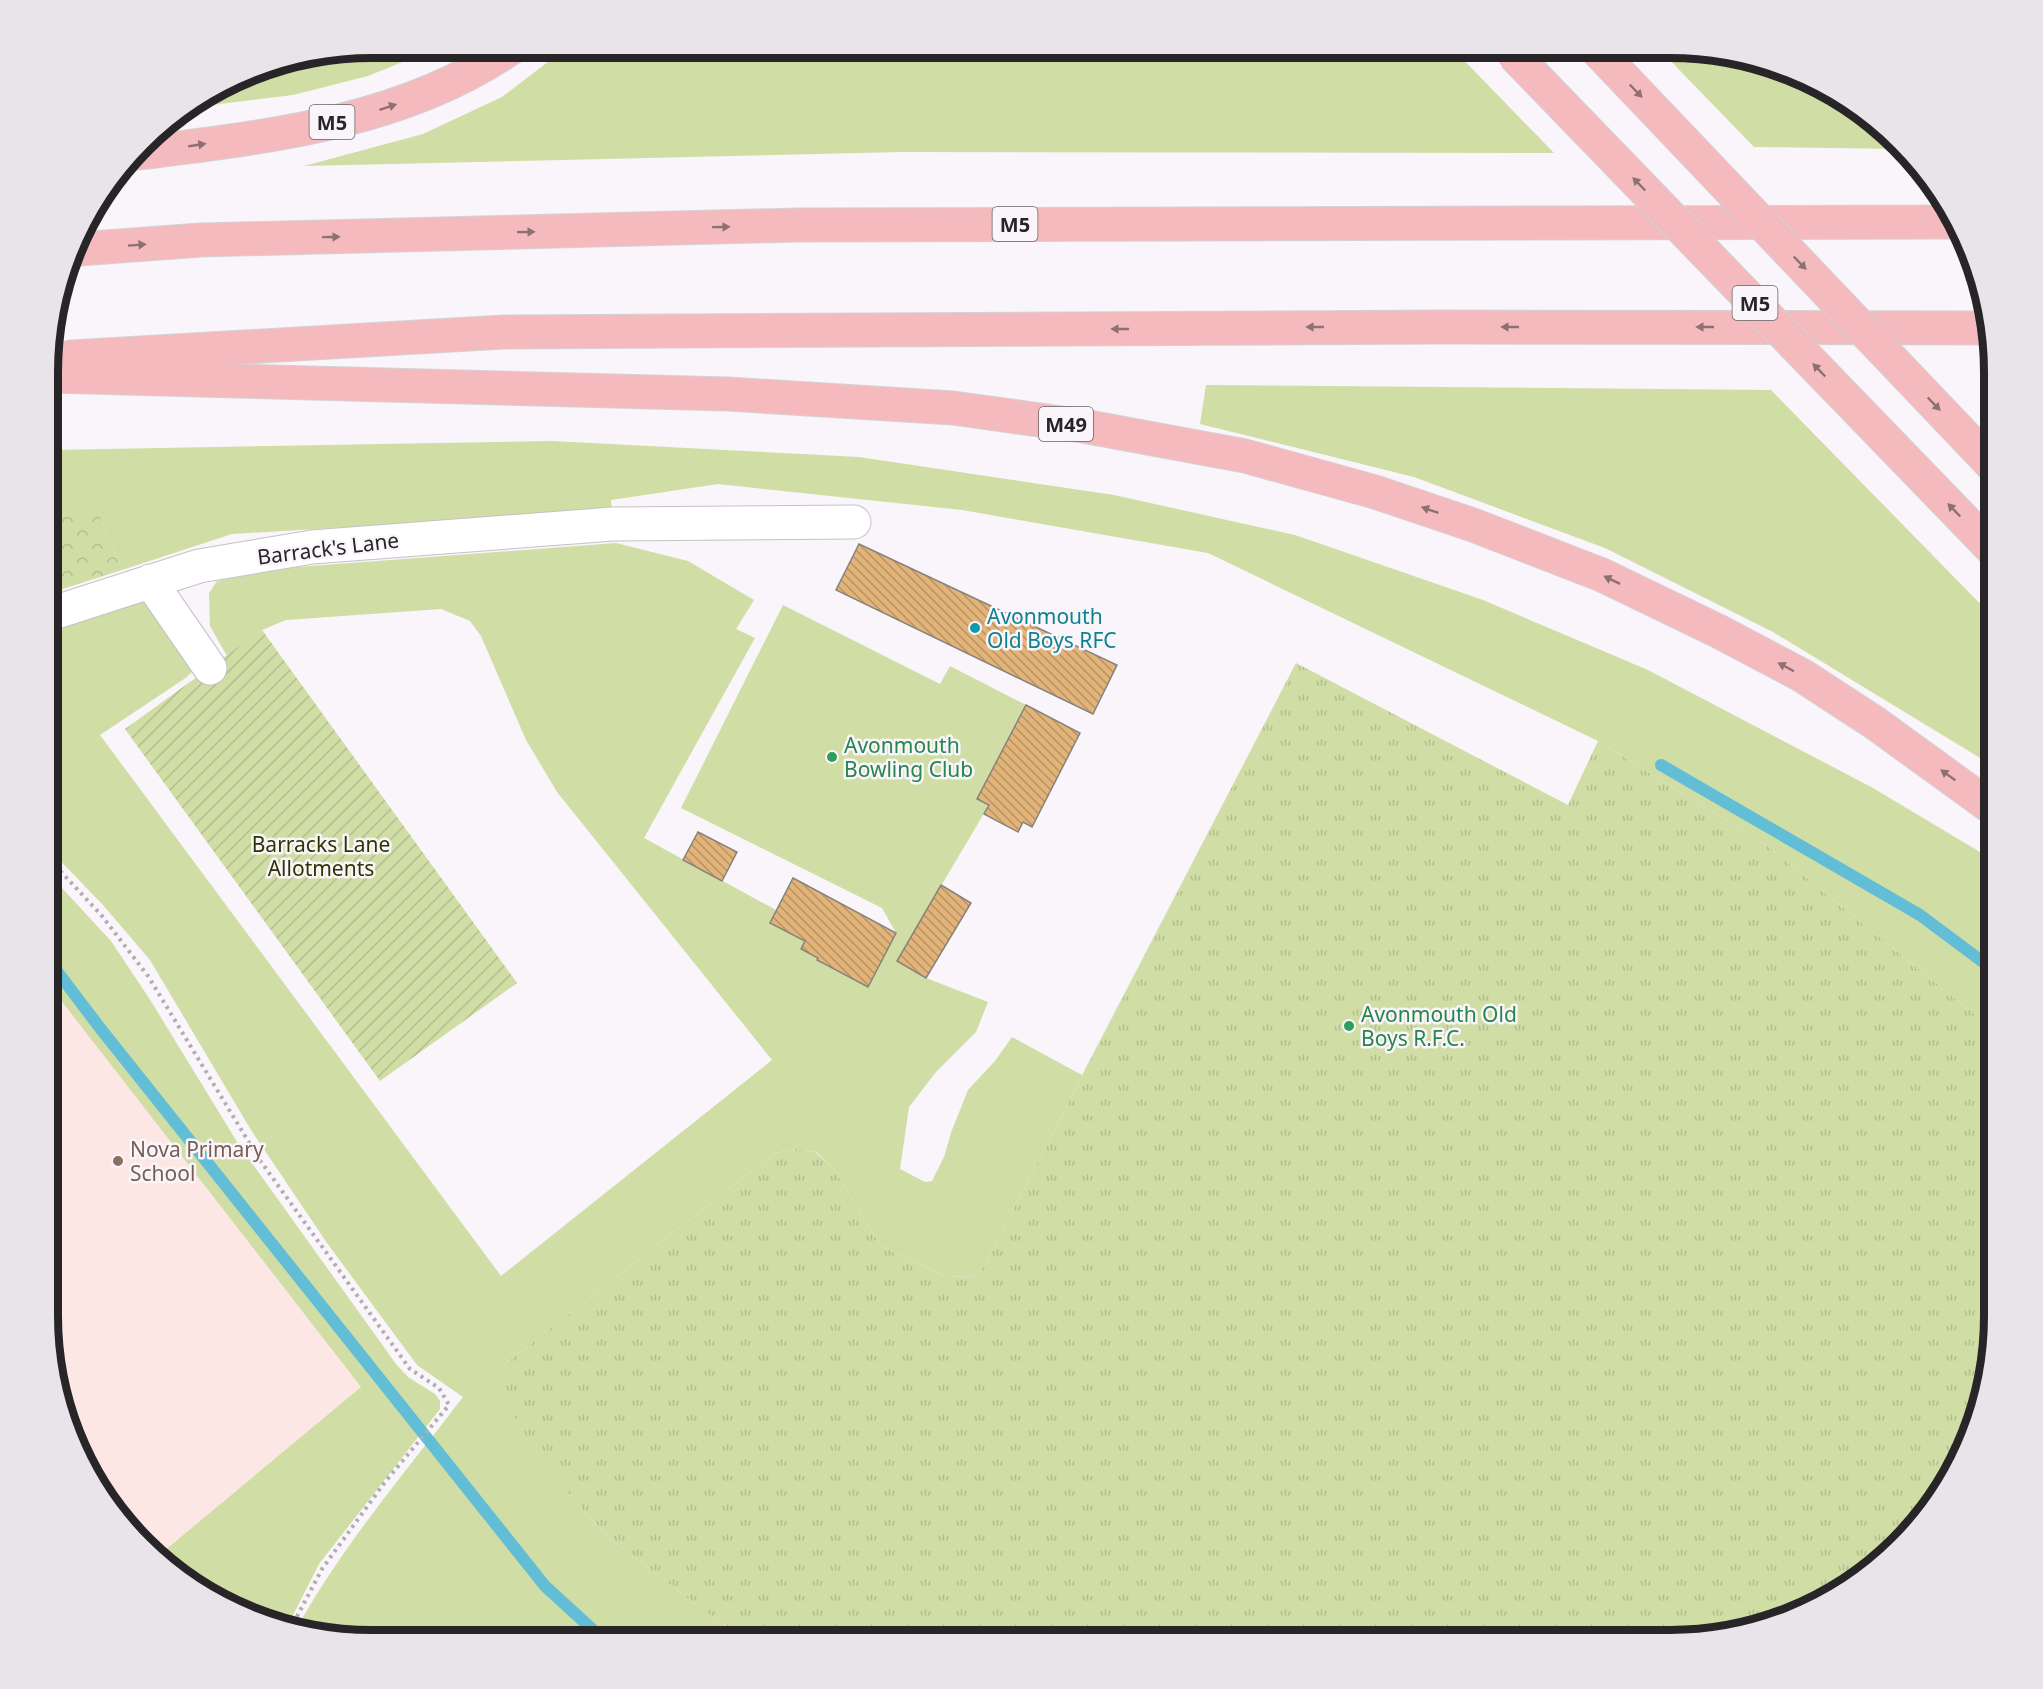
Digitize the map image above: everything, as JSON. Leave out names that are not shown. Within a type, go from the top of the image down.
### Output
[{"type":"highway","name":"M5","points":[[151,151],[312,128],[388,107],[444,86],[496,58]]},
{"type":"highway","name":"M5","points":[[1517,58],[1984,541]]},
{"type":"highway","points":[[1605,58],[1984,456]]},
{"type":"highway","name":"M5","points":[[84,249],[201,240],[798,225],[1945,222]]},
{"type":"highway","name":"M5","points":[[59,358],[504,332],[1430,327],[1981,328]]},
{"type":"highway","name":"M5","points":[[1764,327],[1983,345]]},
{"type":"highway","name":"M49","points":[[58,376],[728,393],[953,408],[1083,426],[1245,456],[1375,492],[1452,518],[1613,580],[1718,631],[1803,676],[1875,723],[1984,802]]},
{"type":"street","name":"Barrack's Lane","points":[[58,611],[199,566],[312,547],[613,524],[854,522]]},
{"type":"street","points":[[150,581],[210,668]]},
{"type":"path","points":[[58,869],[102,916],[148,976],[259,1159],[410,1369],[439,1388],[449,1405],[385,1482],[322,1569],[295,1621]]},
{"type":"shaded area","name":"Nova Primary School","points":[[58,997],[361,1387],[164,1551],[123,1507],[111,1491],[82,1436],[69,1397],[61,1357],[58,1316]]},
{"type":"green space","points":[[412,58],[368,76],[293,95],[208,106],[253,82],[292,69],[352,59]]},
{"type":"green space","points":[[553,58],[1462,58],[1554,153],[902,152],[304,166],[423,134],[502,97]]},
{"type":"green space","points":[[1668,58],[1711,61],[1751,69],[1790,82],[1845,111],[1890,149],[1754,147]]},
{"type":"green space","points":[[1206,385],[1771,390],[1984,608],[1984,760],[1773,632],[1605,548],[1414,477],[1200,424]]},
{"type":"green space","points":[[552,441],[859,457],[1114,495],[1295,535],[1483,600],[1648,670],[1873,788],[1984,854],[1984,1022],[1765,844],[1598,741],[1208,553],[962,510],[718,484],[611,500],[612,511],[232,534],[122,570],[100,517],[58,517],[58,450]]},
{"type":"green space","points":[[58,517],[100,517],[122,570],[58,590]]},
{"type":"green space","points":[[616,543],[688,561],[754,600],[736,629],[755,638],[644,838],[776,910],[770,923],[805,941],[801,949],[818,958],[818,961],[867,987],[896,933],[882,908],[681,808],[783,605],[940,684],[950,666],[1026,705],[977,799],[989,805],[897,960],[926,978],[988,1002],[976,1032],[936,1072],[909,1107],[900,1169],[925,1182],[932,1181],[944,1157],[968,1090],[995,1061],[1012,1037],[1082,1075],[1296,663],[979,1276],[947,1277],[881,1246],[833,1168],[816,1152],[796,1149],[775,1153],[500,1368],[546,1469],[607,1536],[711,1616],[735,1630],[352,1630],[307,1623],[302,1619],[338,1561],[463,1397],[417,1365],[327,1243],[251,1130],[150,960],[103,905],[58,858],[58,625],[174,585],[195,622],[198,667],[184,679],[100,735],[501,1276],[772,1060],[557,792],[526,740],[481,636],[470,621],[441,609],[286,620],[262,630],[227,656],[210,626],[209,593],[217,581],[284,568]]},
{"type":"green space","name":"Barracks Lane Allotments","points":[[262,630],[517,983],[380,1081],[125,729]]},
{"type":"green space","points":[[1296,663],[1568,805],[1598,741],[1765,844],[1984,1022],[1984,1337],[1974,1397],[1961,1436],[1932,1491],[1906,1523],[1877,1552],[1845,1578],[1809,1598],[1751,1620],[1691,1630],[735,1630],[711,1616],[607,1536],[546,1469],[506,1403],[500,1368],[775,1153],[796,1149],[815,1152],[833,1168],[881,1246],[947,1277],[979,1276]]},
{"type":"green space","points":[[58,884],[111,941],[149,998],[239,1145],[396,1364],[408,1377],[435,1394],[440,1401],[440,1409],[319,1564],[291,1620],[234,1598],[198,1578],[164,1551],[361,1387],[58,997]]},
{"type":"building","name":"Avonmouth Old Boys RFC","points":[[859,544],[1117,665],[1093,714],[836,590]]},
{"type":"building","points":[[1026,705],[1080,733],[1032,827],[1023,822],[1018,832],[984,814],[989,805],[977,799]]},
{"type":"building","points":[[698,832],[737,852],[722,881],[683,860]]},
{"type":"building","points":[[793,878],[896,933],[868,987],[817,960],[818,958],[801,949],[805,941],[770,923]]},
{"type":"building","points":[[941,885],[971,903],[926,978],[897,961]]},
{"type":"waterway","points":[[1661,765],[1920,915],[1984,963]]},
{"type":"waterway","points":[[58,973],[545,1586],[593,1630]]},
{"type":"place","name":"Avonmouth Old Boys RFC","points":[[975,628]]},
{"type":"place","name":"Avonmouth Bowling Club","points":[[832,757]]},
{"type":"place","name":"Avonmouth Old Boys R.F.C.","points":[[1349,1026]]},
{"type":"place","name":"Nova Primary School","points":[[118,1161]]}]
